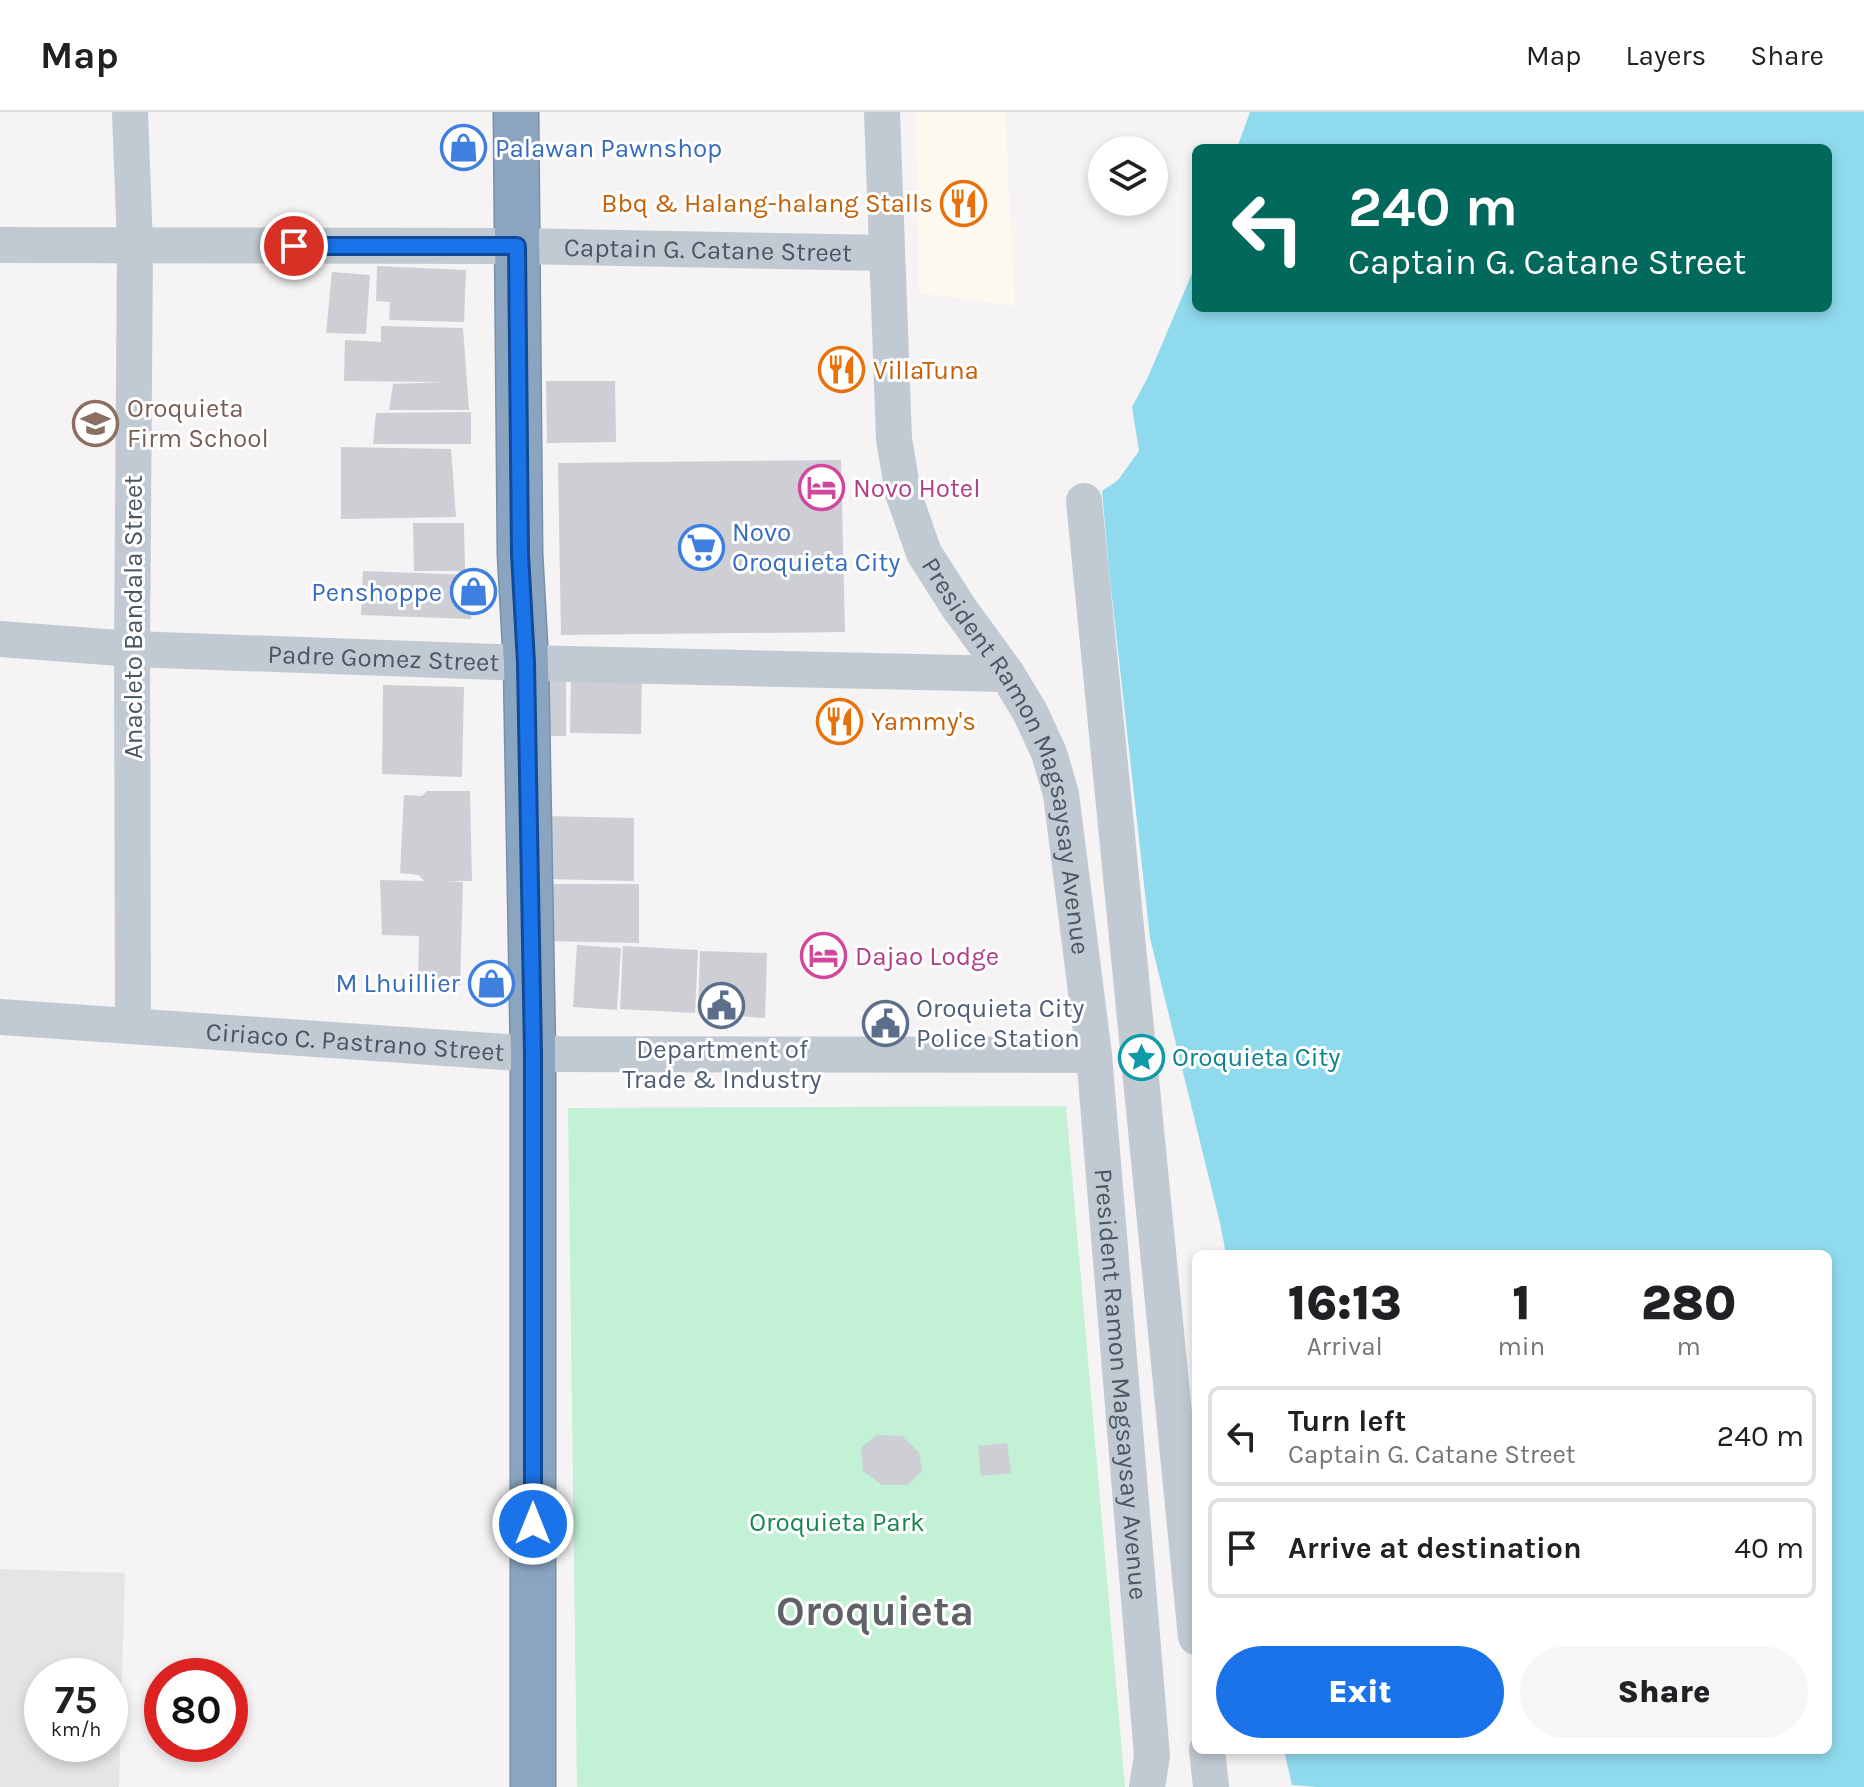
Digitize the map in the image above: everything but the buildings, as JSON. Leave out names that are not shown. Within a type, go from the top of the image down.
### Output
[{"type":"highway","points":[[516,112],[520,554],[526,663],[533,1054],[533,1787]]},
{"type":"street","name":"Anacleto Bandala Street","points":[[130,112],[135,245],[133,1026]]},
{"type":"street","name":"President Ramon Magsaysay Avenue","points":[[882,112],[894,439],[903,493],[924,553],[1030,712],[1049,753],[1061,794],[1094,1055],[1152,1756],[1147,1787]]},
{"type":"street","name":"Captain G. Catane Street","points":[[0,245],[517,246],[887,253]]},
{"type":"street","points":[[1084,501],[1192,1596]]},
{"type":"street","name":"Padre Gomez Street","points":[[0,639],[132,649],[526,663],[1007,674]]},
{"type":"street","name":"Ciriaco C. Pastrano Street","points":[[0,1017],[533,1054],[1094,1055]]},
{"type":"street","points":[[1207,1754],[1211,1787]]},
{"type":"shaded area","name":"Bbq & Halang-halang Stalls","points":[[916,112],[1005,112],[1015,306],[919,293]]},
{"type":"shaded area","points":[[0,1569],[125,1573],[123,1658],[24,1658],[24,1762],[120,1762],[119,1787],[0,1787]]},
{"type":"green space","name":"Oroquieta Park","points":[[1066,1106],[1125,1787],[577,1787],[568,1108]]},
{"type":"water","points":[[1250,112],[1864,112],[1864,1787],[1292,1785],[1285,1754],[1832,1754],[1832,1250],[1225,1250],[1150,938],[1102,491],[1118,480],[1139,451],[1132,407],[1192,273],[1192,312],[1832,312],[1832,144],[1238,144]]},
{"type":"place","name":"Palawan Pawnshop","points":[[464,148]]},
{"type":"place","name":"Bbq & Halang-halang Stalls","points":[[964,203]]},
{"type":"place","name":"VillaTuna","points":[[842,370]]},
{"type":"place","name":"Oroquieta Firm School","points":[[96,423]]},
{"type":"place","name":"Novo Hotel","points":[[822,488]]},
{"type":"place","name":"Novo Oroquieta City","points":[[701,547]]},
{"type":"place","name":"Penshoppe","points":[[473,592]]},
{"type":"place","name":"Yammy's","points":[[840,721]]},
{"type":"place","name":"Dajao Lodge","points":[[824,956]]},
{"type":"place","name":"M Lhuillier","points":[[491,983]]},
{"type":"place","name":"Department of Trade & Industry","points":[[722,1006]]},
{"type":"place","name":"Oroquieta City Police Station","points":[[885,1023]]},
{"type":"place","name":"Oroquieta City","points":[[1141,1057]]},
{"type":"district","name":"Oroquieta","points":[[875,1610]]},
{"type":"route","points":[[294,246],[517,246],[520,554],[526,663],[533,1054],[533,1524]]}]
